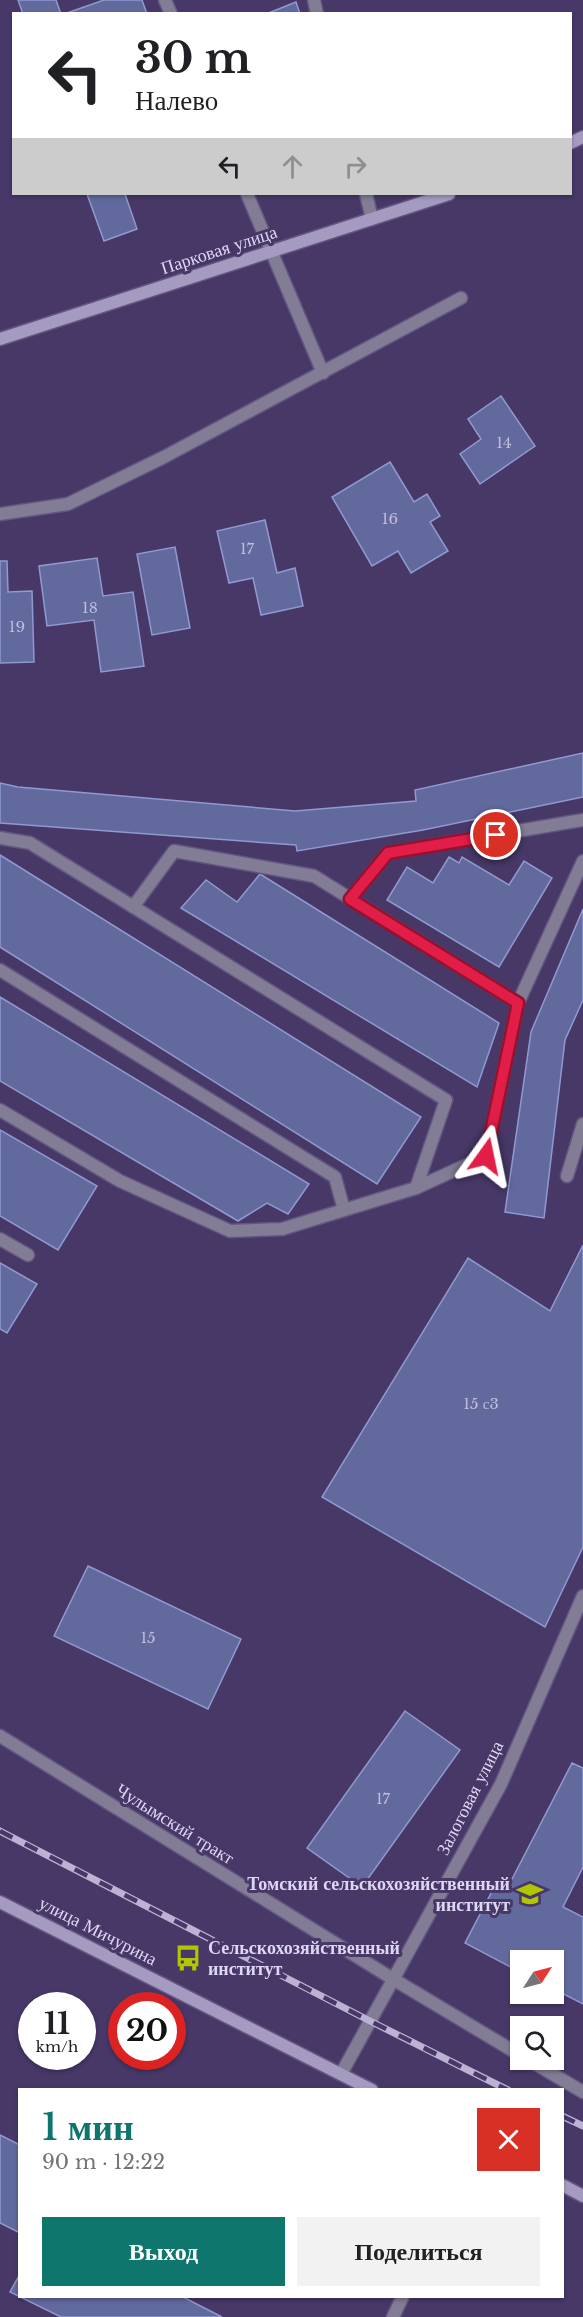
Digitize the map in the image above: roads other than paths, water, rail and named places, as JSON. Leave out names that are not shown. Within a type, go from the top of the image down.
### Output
[{"type":"street","points":[[247,195],[323,373]]},
{"type":"street","points":[[366,195],[372,219]]},
{"type":"street","name":"Парковая улица","points":[[0,339],[446,195]]},
{"type":"street","points":[[0,513],[68,504],[164,458],[461,298]]},
{"type":"street","points":[[350,899],[388,853],[583,820]]},
{"type":"street","points":[[0,838],[30,843],[446,1100],[416,1188]]},
{"type":"street","points":[[133,907],[174,851],[314,876],[518,1003]]},
{"type":"street","points":[[0,1110],[120,1181],[230,1231],[282,1229],[416,1188],[486,1156],[518,1003],[583,861]]},
{"type":"street","points":[[0,970],[335,1177],[344,1210]]},
{"type":"street","points":[[567,1176],[583,1124]]},
{"type":"street","points":[[0,1239],[28,1255]]},
{"type":"street","name":"Залоговая улица","points":[[341,2074],[501,1784],[583,1596]]},
{"type":"street","name":"Чулымский тракт","points":[[0,1736],[510,2049]]},
{"type":"street","name":"улица Мичурина","points":[[0,1902],[368,2088]]},
{"type":"street","points":[[546,2070],[583,2092]]},
{"type":"street","points":[[564,2186],[583,2196]]},
{"type":"street","points":[[393,2317],[402,2298]]},
{"type":"railway","points":[[0,1831],[504,2088]]},
{"type":"railway","points":[[564,2117],[583,2126]]},
{"type":"place","name":"Томский сельскохозяйственный институт","points":[[530,1894]]},
{"type":"place","name":"Сельскохозяйственный институт","points":[[188,1958]]}]
